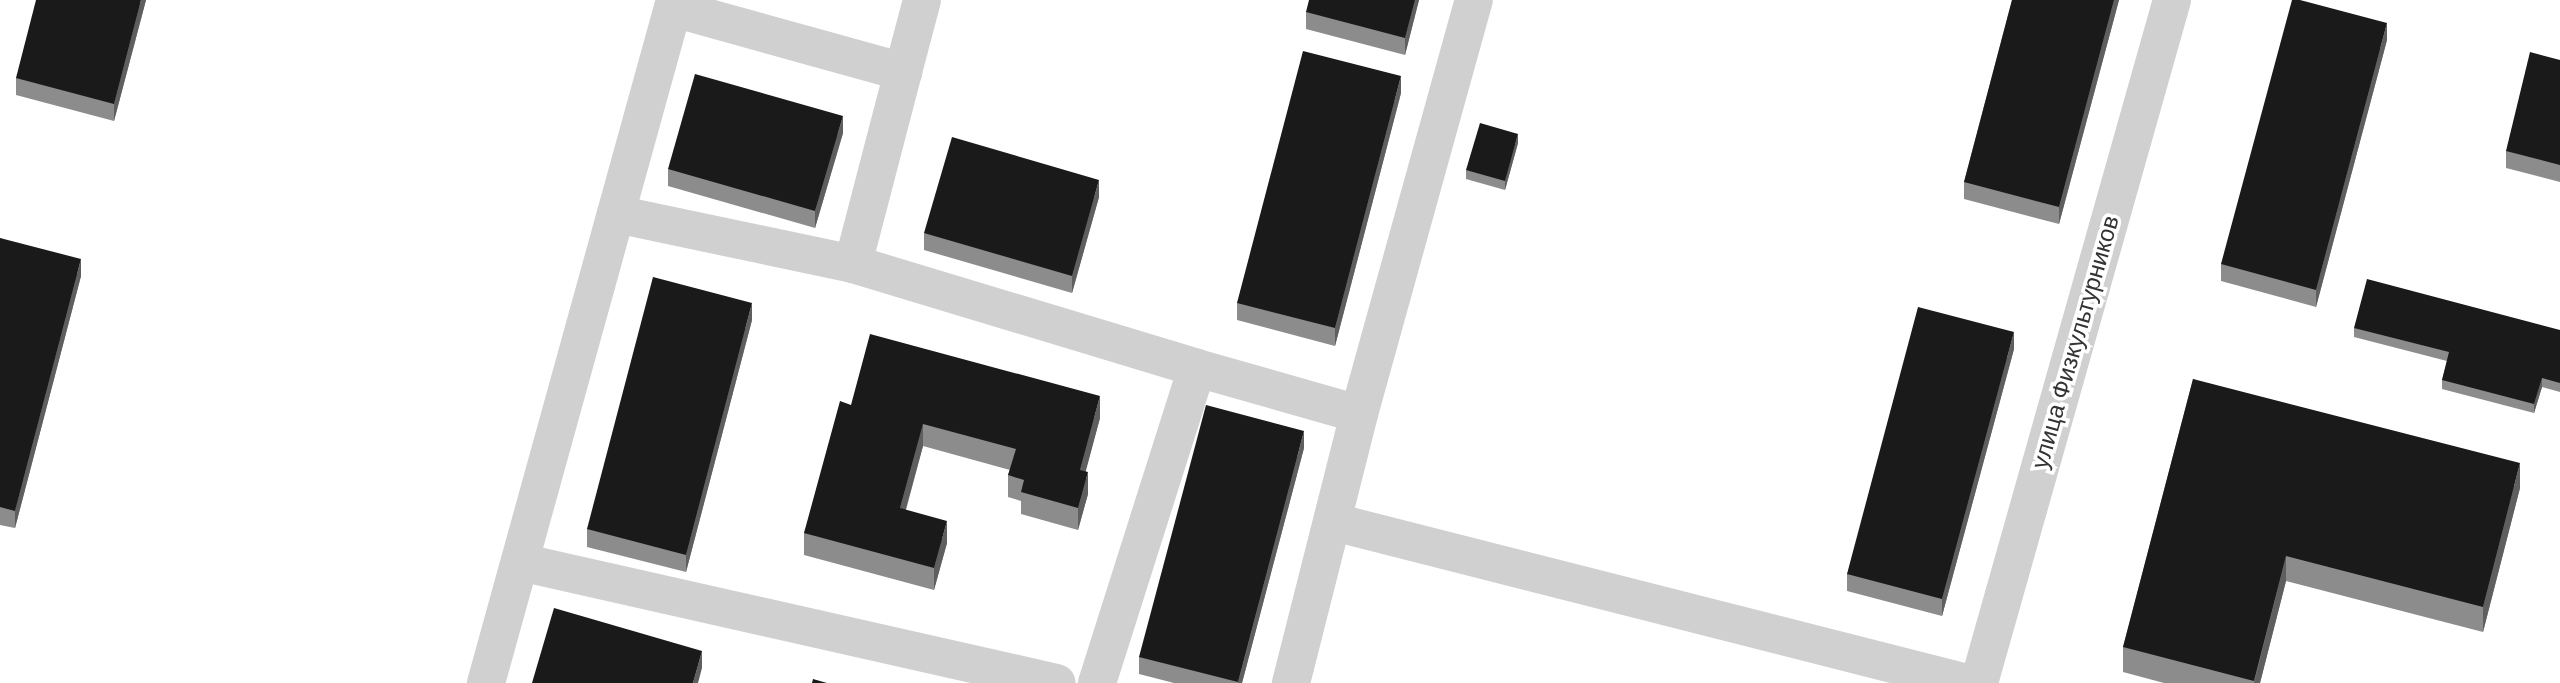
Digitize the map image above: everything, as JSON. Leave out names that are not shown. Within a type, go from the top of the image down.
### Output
[{"type":"street","points":[[853,264],[922,0]]},
{"type":"street","points":[[1291,683],[1334,522],[1359,414],[1474,0]]},
{"type":"street","name":"улица Физкультурников","points":[[1979,683],[2172,0]]},
{"type":"street","points":[[486,683],[674,4],[902,72]]},
{"type":"street","points":[[617,214],[853,264],[1359,414]]},
{"type":"street","points":[[1097,683],[1197,368]]},
{"type":"street","points":[[1334,522],[1967,683]]},
{"type":"street","points":[[520,562],[1057,683]]},
{"type":"building","points":[[36,0],[141,0],[114,104],[16,78]]},
{"type":"building","points":[[1309,0],[1415,0],[1405,38],[1306,12]]},
{"type":"building","points":[[2012,0],[2114,0],[2059,207],[1964,182]]},
{"type":"building","points":[[2292,0],[2387,23],[2316,290],[2221,264]]},
{"type":"building","points":[[1303,51],[1401,76],[1335,328],[1237,303]]},
{"type":"building","points":[[2530,52],[2560,60],[2560,165],[2506,151]]},
{"type":"building","points":[[695,74],[843,116],[815,211],[668,169]]},
{"type":"building","points":[[1480,123],[1518,134],[1505,181],[1466,170]]},
{"type":"building","points":[[952,137],[1099,180],[1072,276],[924,233]]},
{"type":"building","points":[[0,238],[81,259],[15,511],[0,507]]},
{"type":"building","points":[[653,277],[752,303],[686,555],[587,529]]},
{"type":"building","points":[[2367,279],[2560,330],[2560,383],[2542,378],[2534,404],[2442,380],[2449,352],[2354,328]]},
{"type":"building","points":[[1918,307],[2014,332],[1942,599],[1847,574]]},
{"type":"building","points":[[870,334],[1100,396],[1080,470],[1088,472],[1078,508],[1021,492],[1024,480],[1008,475],[1016,449],[923,424],[900,508],[947,521],[934,568],[804,533],[840,401],[851,405]]},
{"type":"building","points":[[2193,379],[2520,463],[2483,607],[2286,556],[2254,681],[2123,647]]},
{"type":"building","points":[[1206,405],[1304,431],[1238,682],[1139,657]]},
{"type":"building","points":[[554,608],[702,651],[693,683],[532,683]]}]
